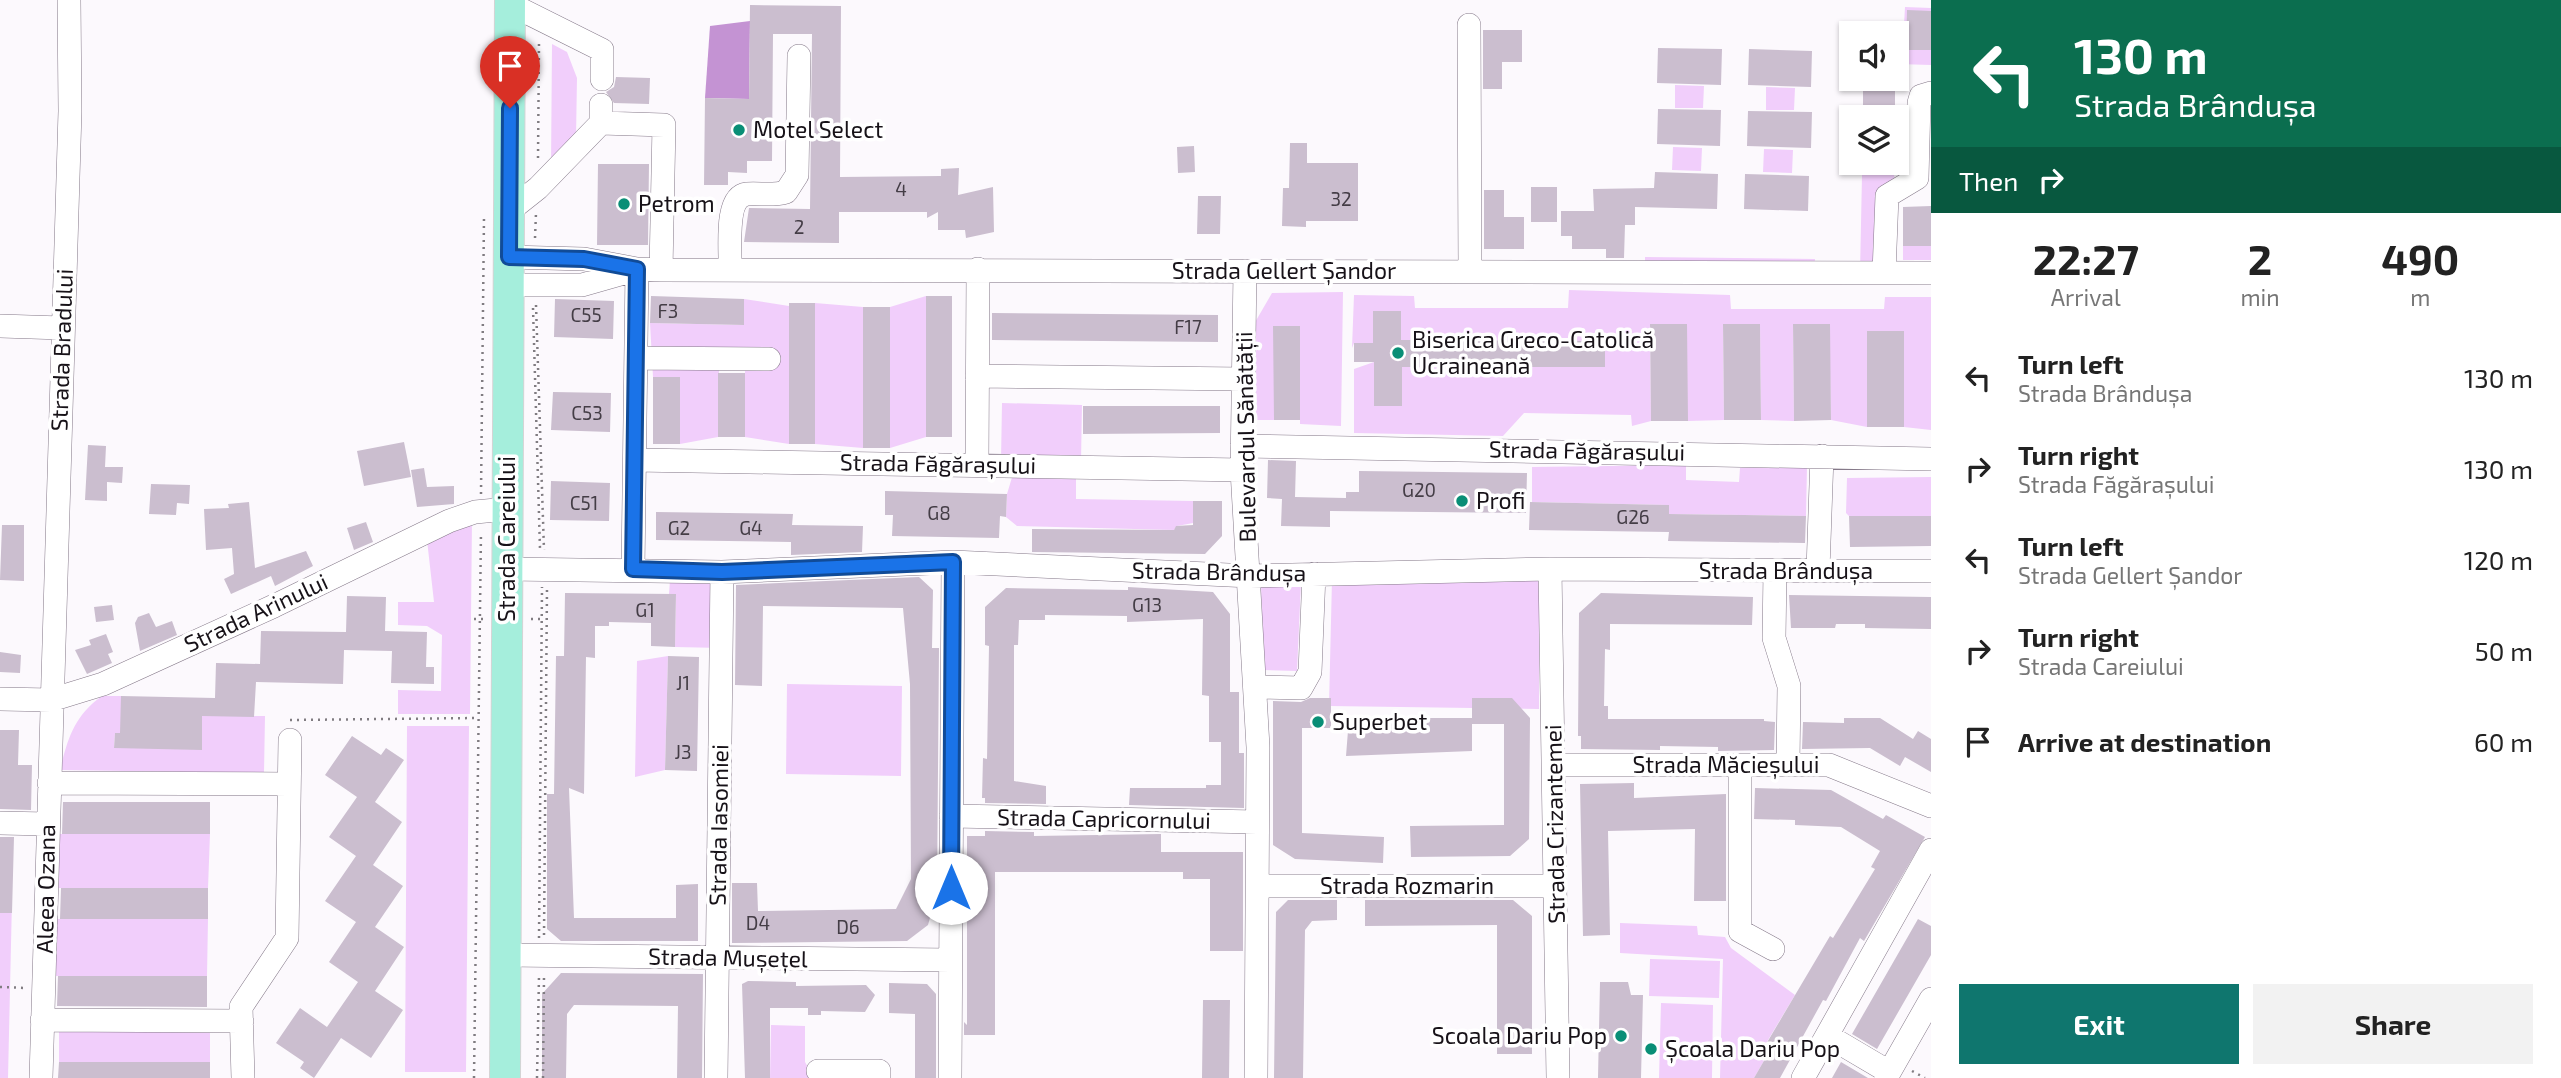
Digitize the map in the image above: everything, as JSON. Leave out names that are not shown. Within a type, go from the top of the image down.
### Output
[{"type":"main road","name":"Strada Careiului","points":[[505,1078],[507,569],[494,510],[517,266],[496,209],[510,2]]},
{"type":"street","name":"Strada Bradului","points":[[51,700],[70,111],[69,0]]},
{"type":"street","points":[[510,2],[602,50],[601,79]]},
{"type":"street","points":[[1468,24],[1470,272]]},
{"type":"street","points":[[730,269],[732,209],[735,199],[745,194],[786,192],[797,175],[799,56]]},
{"type":"street","points":[[1884,273],[1887,195],[1917,178],[1924,166],[1925,130],[1921,96],[1931,93]]},
{"type":"street","points":[[496,209],[538,188],[601,114],[664,125],[661,270]]},
{"type":"street","name":"Strada Gellert Șandor","points":[[517,266],[584,259],[637,269],[661,270],[1931,273]]},
{"type":"street","name":"Strada Gellert Șandor","points":[[517,266],[582,285],[637,269]]},
{"type":"street","points":[[633,569],[637,269]]},
{"type":"street","points":[[977,465],[978,269]]},
{"type":"street","name":"Bulevardul Sănătății","points":[[1245,271],[1242,470],[1255,687],[1259,886],[1256,1078]]},
{"type":"street","points":[[0,326],[62,328]]},
{"type":"street","points":[[636,358],[769,359]]},
{"type":"street","points":[[977,376],[1243,379]]},
{"type":"street","name":"Strada Făgărașului","points":[[1242,446],[1931,459]]},
{"type":"street","points":[[1818,570],[1822,456]]},
{"type":"street","name":"Strada Făgărașului","points":[[635,460],[1242,470]]},
{"type":"street","name":"Strada Arinului","points":[[0,699],[51,700],[103,684],[274,606],[449,521],[494,510]]},
{"type":"street","points":[[950,1078],[953,562]]},
{"type":"street","name":"Strada Brândușa","points":[[507,569],[722,572],[953,562],[1250,576],[1550,569],[1931,571]]},
{"type":"street","name":"Strada Crizantemei","points":[[1550,569],[1559,1078]]},
{"type":"street","points":[[1774,571],[1774,638],[1789,686],[1788,764]]},
{"type":"street","name":"Strada Iasomiei","points":[[716,1078],[722,572]]},
{"type":"street","points":[[1255,687],[1301,688],[1306,682],[1310,672],[1314,575]]},
{"type":"street","name":"Aleea Ozana","points":[[41,1078],[51,700]]},
{"type":"street","points":[[243,1078],[241,1007],[287,938],[290,740]]},
{"type":"street","name":"Strada Măcieșului","points":[[1555,765],[1829,765],[1931,806]]},
{"type":"street","points":[[1740,765],[1740,931],[1773,949]]},
{"type":"street","points":[[49,783],[289,784]]},
{"type":"street","name":"Strada Capricornului","points":[[951,816],[1257,822]]},
{"type":"street","points":[[0,823],[47,824]]},
{"type":"street","points":[[1803,1078],[1931,850]]},
{"type":"street","name":"Strada Rozmarin","points":[[1259,886],[1555,886]]},
{"type":"street","name":"Strada Mușețel","points":[[506,955],[950,960]]},
{"type":"street","points":[[1828,1036],[1888,1075],[1931,999]]},
{"type":"street","points":[[42,1020],[242,1021]]},
{"type":"street","points":[[818,1071],[879,1071],[879,1078]]},
{"type":"path","points":[[517,266],[538,188],[539,16]]},
{"type":"path","points":[[474,1078],[478,718],[494,510],[496,209]]},
{"type":"path","points":[[535,300],[543,569],[549,603],[537,1078]]},
{"type":"path","points":[[290,740],[290,718],[478,718]]},
{"type":"path","points":[[541,956],[543,1078]]},
{"type":"path","points":[[0,988],[43,989]]},
{"type":"shaded area","points":[[1905,7],[1931,8],[1931,11],[1907,11],[1907,21],[1904,21]]},
{"type":"shaded area","points":[[750,21],[749,99],[705,98],[710,26]]},
{"type":"shaded area","points":[[552,44],[567,52],[577,78],[576,137],[551,166]]},
{"type":"shaded area","points":[[1909,50],[1931,50],[1931,65],[1909,64]]},
{"type":"shaded area","points":[[1675,85],[1704,86],[1703,108],[1675,108]]},
{"type":"shaded area","points":[[1766,87],[1795,88],[1794,110],[1766,110]]},
{"type":"shaded area","points":[[1673,147],[1702,148],[1701,171],[1672,170]]},
{"type":"shaded area","points":[[1764,149],[1793,150],[1792,173],[1763,172]]},
{"type":"shaded area","points":[[1862,175],[1894,175],[1897,189],[1884,273],[1860,273]]},
{"type":"shaded area","points":[[1903,246],[1931,246],[1931,260],[1903,260]]},
{"type":"shaded area","points":[[1645,257],[1815,259],[1814,273],[1645,273]]},
{"type":"shaded area","points":[[1569,290],[1730,295],[1731,309],[1884,309],[1885,297],[1931,297],[1931,430],[1904,427],[1903,331],[1867,331],[1867,427],[1831,420],[1829,324],[1793,324],[1794,421],[1761,420],[1760,324],[1723,324],[1724,420],[1688,421],[1650,325],[1651,421],[1632,426],[1631,415],[1524,413],[1503,436],[1354,433],[1354,369],[1374,362],[1374,405],[1402,406],[1402,367],[1604,367],[1605,341],[1401,340],[1401,311],[1373,311],[1373,343],[1354,343],[1352,348],[1354,295],[1414,296],[1415,308],[1568,308]]},
{"type":"shaded area","points":[[1343,292],[1341,426],[1300,424],[1300,327],[1274,327],[1274,420],[1253,420],[1254,324],[1272,293]]},
{"type":"shaded area","points":[[926,296],[926,437],[890,448],[890,307]]},
{"type":"shaded area","points":[[744,299],[789,306],[789,444],[745,437],[745,370],[719,370],[718,437],[680,444],[680,377],[653,377],[650,323],[743,325]]},
{"type":"shaded area","points":[[815,303],[863,307],[863,448],[815,444]]},
{"type":"shaded area","points":[[1002,403],[1082,405],[1081,461],[1001,460]]},
{"type":"shaded area","points":[[1686,465],[1686,480],[1739,482],[1740,468],[1807,466],[1806,516],[1669,514],[1668,505],[1532,502],[1532,467]]},
{"type":"shaded area","points":[[1013,474],[1076,476],[1076,499],[1193,501],[1193,523],[1177,526],[1174,530],[1017,526],[1006,517],[1007,494]]},
{"type":"shaded area","points":[[1931,477],[1931,516],[1849,516],[1846,513],[1847,478]]},
{"type":"shaded area","points":[[472,520],[470,714],[398,714],[398,690],[441,691],[442,635],[427,626],[398,625],[398,602],[434,602],[427,540]]},
{"type":"shaded area","points":[[1539,578],[1539,709],[1329,706],[1332,579]]},
{"type":"shaded area","points":[[670,580],[722,581],[722,648],[675,647],[676,594],[669,594]]},
{"type":"shaded area","points":[[1301,582],[1297,671],[1263,670],[1261,585]]},
{"type":"shaded area","points":[[668,656],[665,770],[635,777],[637,661]]},
{"type":"shaded area","points":[[787,684],[902,686],[901,776],[786,774]]},
{"type":"shaded area","points":[[102,696],[121,696],[124,733],[115,733],[114,747],[197,716],[265,716],[264,773],[60,770],[73,728]]},
{"type":"shaded area","points":[[407,726],[469,726],[466,1072],[405,1072]]},
{"type":"shaded area","points":[[58,834],[210,834],[208,888],[56,888]]},
{"type":"shaded area","points":[[0,899],[12,900],[8,1078],[0,1078]]},
{"type":"shaded area","points":[[56,919],[208,919],[207,976],[55,976]]},
{"type":"shaded area","points":[[1620,923],[1697,926],[1698,935],[1725,937],[1731,948],[1795,995],[1759,1055],[1765,1059],[1754,1078],[1720,1078],[1723,959],[1620,953]]},
{"type":"shaded area","points":[[1650,959],[1720,961],[1719,998],[1649,996]]},
{"type":"shaded area","points":[[1661,1003],[1713,1005],[1712,1078],[1659,1078]]},
{"type":"shaded area","points":[[59,1019],[210,1020],[210,1062],[59,1062]]},
{"type":"shaded area","points":[[771,1025],[805,1026],[805,1062],[814,1078],[770,1078]]},
{"type":"building","name":"Motel Select","points":[[750,5],[841,6],[840,177],[941,176],[941,169],[959,168],[958,195],[993,187],[994,232],[966,238],[965,230],[938,230],[938,212],[927,218],[927,212],[839,212],[839,243],[744,242],[749,208],[810,209],[812,34],[773,34],[772,161],[747,161],[747,173],[728,172],[728,185],[704,185],[705,98],[749,99]]},
{"type":"building","points":[[1907,10],[1931,11],[1931,50],[1909,50],[1909,21],[1907,21]]},
{"type":"building","points":[[1483,30],[1522,30],[1522,62],[1502,62],[1502,89],[1483,89]]},
{"type":"building","points":[[1658,48],[1722,49],[1721,85],[1657,83]]},
{"type":"building","points":[[1749,49],[1812,51],[1811,87],[1748,85]]},
{"type":"building","points":[[616,77],[650,78],[649,104],[614,103],[606,92],[614,87]]},
{"type":"building","points":[[1863,91],[1895,91],[1895,105],[1863,105]]},
{"type":"building","points":[[1658,109],[1721,110],[1720,146],[1657,144]]},
{"type":"building","points":[[1748,111],[1812,112],[1811,148],[1747,146]]},
{"type":"building","points":[[1290,143],[1307,143],[1307,163],[1358,163],[1358,221],[1306,221],[1306,227],[1282,226],[1283,188],[1289,188]]},
{"type":"building","points":[[1194,146],[1195,172],[1178,173],[1177,147]]},
{"type":"building","name":"Petrom","points":[[598,164],[649,164],[648,245],[597,245]]},
{"type":"building","points":[[1655,172],[1718,174],[1717,209],[1635,207],[1635,225],[1625,225],[1624,258],[1606,258],[1606,249],[1572,249],[1572,236],[1561,236],[1561,211],[1594,211],[1593,189],[1654,188]]},
{"type":"building","points":[[1745,174],[1809,176],[1808,211],[1744,209]]},
{"type":"building","points":[[1531,187],[1557,187],[1557,222],[1531,222]]},
{"type":"building","points":[[1484,190],[1504,190],[1504,217],[1524,217],[1524,249],[1484,249]]},
{"type":"building","points":[[1198,196],[1221,196],[1220,234],[1197,234]]},
{"type":"building","points":[[1931,206],[1931,246],[1903,246],[1903,207]]},
{"type":"building","points":[[651,296],[744,299],[744,325],[650,323]]},
{"type":"building","points":[[926,296],[952,296],[952,437],[926,437]]},
{"type":"building","points":[[555,299],[614,301],[613,339],[554,337]]},
{"type":"building","points":[[789,303],[815,303],[815,444],[789,444]]},
{"type":"building","points":[[863,307],[890,307],[890,448],[863,448]]},
{"type":"building","points":[[1373,311],[1401,311],[1401,340],[1605,341],[1605,367],[1402,367],[1402,406],[1374,406],[1374,362],[1354,362],[1354,343],[1373,343]]},
{"type":"building","points":[[992,313],[1218,315],[1218,342],[992,340]]},
{"type":"building","points":[[1650,324],[1687,324],[1688,421],[1651,421]]},
{"type":"building","points":[[1723,324],[1760,324],[1761,420],[1724,420]]},
{"type":"building","points":[[1793,324],[1830,324],[1831,420],[1794,421]]},
{"type":"building","points":[[1273,326],[1300,326],[1300,420],[1274,420]]},
{"type":"building","points":[[1867,331],[1904,331],[1904,427],[1867,427]]},
{"type":"building","points":[[718,373],[745,373],[745,437],[718,437]]},
{"type":"building","points":[[653,377],[680,377],[680,444],[653,444]]},
{"type":"building","points":[[553,392],[611,393],[610,432],[551,430]]},
{"type":"building","points":[[1083,406],[1220,406],[1220,433],[1083,434]]},
{"type":"building","points":[[404,442],[411,477],[364,486],[357,451]]},
{"type":"building","points":[[88,445],[106,446],[105,467],[123,467],[122,483],[107,482],[107,501],[85,500]]},
{"type":"building","points":[[1268,460],[1296,461],[1295,497],[1346,498],[1346,492],[1359,492],[1359,471],[1527,473],[1526,513],[1330,511],[1330,527],[1281,526],[1282,499],[1267,498]]},
{"type":"building","points":[[424,468],[427,487],[454,486],[454,504],[417,507],[411,470]]},
{"type":"building","points":[[551,481],[610,483],[609,521],[550,520]]},
{"type":"building","points":[[151,484],[190,485],[189,504],[177,503],[176,515],[149,514]]},
{"type":"building","points":[[885,491],[1007,494],[1006,517],[1000,516],[999,538],[892,536],[893,515],[885,515]]},
{"type":"building","points":[[1193,501],[1222,501],[1222,536],[1205,554],[1032,552],[1032,529],[1174,530],[1176,526],[1193,525]]},
{"type":"building","points":[[249,502],[255,568],[306,551],[313,566],[275,586],[271,576],[231,594],[224,579],[234,574],[232,548],[206,550],[204,509],[229,508],[228,504]]},
{"type":"building","points":[[1530,502],[1669,505],[1669,514],[1806,516],[1805,543],[1668,541],[1669,532],[1529,530]]},
{"type":"building","points":[[656,512],[793,514],[792,525],[863,526],[862,552],[791,555],[791,542],[656,540]]},
{"type":"building","points":[[1849,516],[1931,516],[1931,546],[1850,547]]},
{"type":"building","points":[[366,522],[373,542],[354,550],[347,528]]},
{"type":"building","points":[[2,525],[24,525],[24,581],[0,580]]},
{"type":"building","points":[[919,577],[933,590],[932,648],[939,648],[937,892],[928,925],[907,941],[732,943],[732,883],[757,883],[758,911],[896,909],[911,879],[910,684],[903,608],[763,606],[762,686],[735,685],[736,585]]},
{"type":"building","points":[[1128,587],[1213,592],[1230,614],[1230,692],[1239,692],[1239,753],[1244,753],[1244,808],[1129,805],[1130,788],[1206,788],[1206,785],[1221,785],[1221,742],[1209,742],[1209,696],[1202,695],[1203,619],[1127,622],[1127,616],[1045,615],[1045,620],[1019,620],[1018,645],[1014,645],[1014,781],[1046,786],[1046,804],[985,803],[985,798],[982,798],[983,758],[987,759],[989,646],[985,645],[985,607],[1006,588],[1128,590]]},
{"type":"building","points":[[565,593],[676,594],[675,647],[651,646],[651,623],[609,622],[609,626],[595,626],[595,658],[586,657],[584,794],[569,788],[574,918],[676,918],[676,885],[698,884],[698,941],[561,941],[547,929],[547,794],[554,794],[556,656],[564,656]]},
{"type":"building","points":[[1601,593],[1753,597],[1752,625],[1610,624],[1610,650],[1605,649],[1604,706],[1608,706],[1608,719],[1764,719],[1775,722],[1774,750],[1718,751],[1718,747],[1660,746],[1660,750],[1581,749],[1581,736],[1578,736],[1579,613]]},
{"type":"building","points":[[1789,595],[1931,597],[1931,629],[1865,628],[1865,624],[1836,624],[1835,628],[1791,628]]},
{"type":"building","points":[[347,596],[386,597],[385,631],[427,632],[426,667],[434,667],[434,684],[391,683],[392,651],[344,650],[343,684],[256,682],[254,717],[202,716],[202,750],[114,748],[115,733],[120,733],[121,696],[215,698],[216,663],[260,664],[261,631],[346,632]]},
{"type":"building","points":[[112,605],[114,620],[96,622],[94,607]]},
{"type":"building","points":[[149,613],[156,627],[172,621],[177,635],[140,651],[135,623],[138,617]]},
{"type":"building","points":[[106,634],[113,652],[108,654],[112,663],[87,674],[75,650],[91,645],[89,640]]},
{"type":"building","points":[[0,652],[21,655],[20,673],[0,672]]},
{"type":"building","points":[[668,656],[699,657],[697,771],[665,770]]},
{"type":"building","points":[[1310,698],[1331,698],[1331,728],[1302,728],[1302,833],[1384,837],[1383,863],[1295,859],[1273,845],[1273,701],[1301,702]]},
{"type":"building","points":[[1472,698],[1512,698],[1530,718],[1529,839],[1510,856],[1411,857],[1410,826],[1504,825],[1504,724],[1472,724]]},
{"type":"building","points":[[1349,718],[1472,718],[1472,751],[1346,756]]},
{"type":"building","points":[[1844,718],[1880,718],[1913,739],[1918,731],[1931,739],[1931,772],[1905,757],[1900,766],[1870,748],[1802,749],[1803,722],[1844,723]]},
{"type":"building","points":[[0,730],[19,730],[18,765],[32,765],[31,810],[0,809]]},
{"type":"building","points":[[352,736],[381,755],[386,748],[404,760],[375,802],[402,822],[373,865],[403,886],[375,927],[404,947],[375,991],[403,1010],[371,1058],[341,1038],[314,1078],[300,1068],[304,1062],[276,1043],[300,1008],[327,1027],[358,982],[329,962],[356,922],[325,901],[356,856],[329,837],[357,797],[325,775]]},
{"type":"building","points":[[1634,783],[1634,798],[1726,794],[1726,901],[1694,901],[1695,829],[1608,831],[1610,935],[1583,936],[1580,784]]},
{"type":"building","points":[[1755,788],[1831,790],[1883,819],[1886,815],[1925,837],[1864,941],[1860,938],[1780,1078],[1754,1078],[1765,1059],[1759,1056],[1830,936],[1833,938],[1875,869],[1871,867],[1880,851],[1841,827],[1795,825],[1795,820],[1754,819]]},
{"type":"building","points":[[63,802],[210,802],[210,834],[62,834]]},
{"type":"building","points":[[985,831],[1034,832],[1034,836],[1161,834],[1161,852],[1243,852],[1243,951],[1210,951],[1210,879],[1183,879],[1183,872],[995,872],[995,1035],[964,1035],[964,1022],[967,1025],[967,836],[985,836]]},
{"type":"building","points":[[0,837],[14,837],[12,913],[0,913]]},
{"type":"building","points":[[61,888],[208,888],[208,919],[60,919]]},
{"type":"building","points":[[1288,900],[1337,900],[1337,920],[1312,921],[1305,930],[1303,1078],[1274,1078],[1276,912]]},
{"type":"building","points":[[1365,900],[1513,900],[1532,916],[1532,1054],[1497,1054],[1497,925],[1365,926]]},
{"type":"building","points":[[1918,919],[1931,926],[1931,955],[1877,1049],[1852,1034]]},
{"type":"building","points":[[561,973],[703,974],[702,1078],[677,1078],[678,1006],[574,1005],[567,1014],[566,1078],[542,1078],[542,994]]},
{"type":"building","points":[[58,976],[207,976],[207,1007],[57,1006]]},
{"type":"building","points":[[748,981],[796,982],[796,986],[866,985],[875,995],[865,1012],[821,1011],[821,1015],[808,1015],[808,1008],[770,1008],[770,1078],[745,1078],[742,984]]},
{"type":"building","name":"Scoala Dariu Pop","points":[[1600,982],[1628,982],[1631,995],[1643,995],[1641,1078],[1598,1078]]},
{"type":"building","points":[[889,983],[927,984],[936,994],[936,1078],[915,1078],[915,1014],[889,1013]]},
{"type":"building","points":[[1203,1000],[1230,1000],[1229,1078],[1202,1078]]},
{"type":"building","points":[[59,1062],[210,1062],[210,1078],[58,1078]]},
{"type":"building","points":[[1841,1062],[1868,1078],[1832,1078]]},
{"type":"place","name":"Motel Select","points":[[739,130]]},
{"type":"place","name":"Petrom","points":[[624,204]]},
{"type":"place","name":"Biserica Greco-Catolică Ucraineană","points":[[1398,353]]},
{"type":"place","name":"Profi","points":[[1462,501]]},
{"type":"place","name":"Superbet","points":[[1318,722]]},
{"type":"place","name":"Scoala Dariu Pop","points":[[1621,1036]]},
{"type":"place","name":"Școala Dariu Pop","points":[[1651,1049]]},
{"type":"route","points":[[510,108],[509,257],[584,259],[637,269],[633,569],[722,572],[953,562],[951,888]]}]
